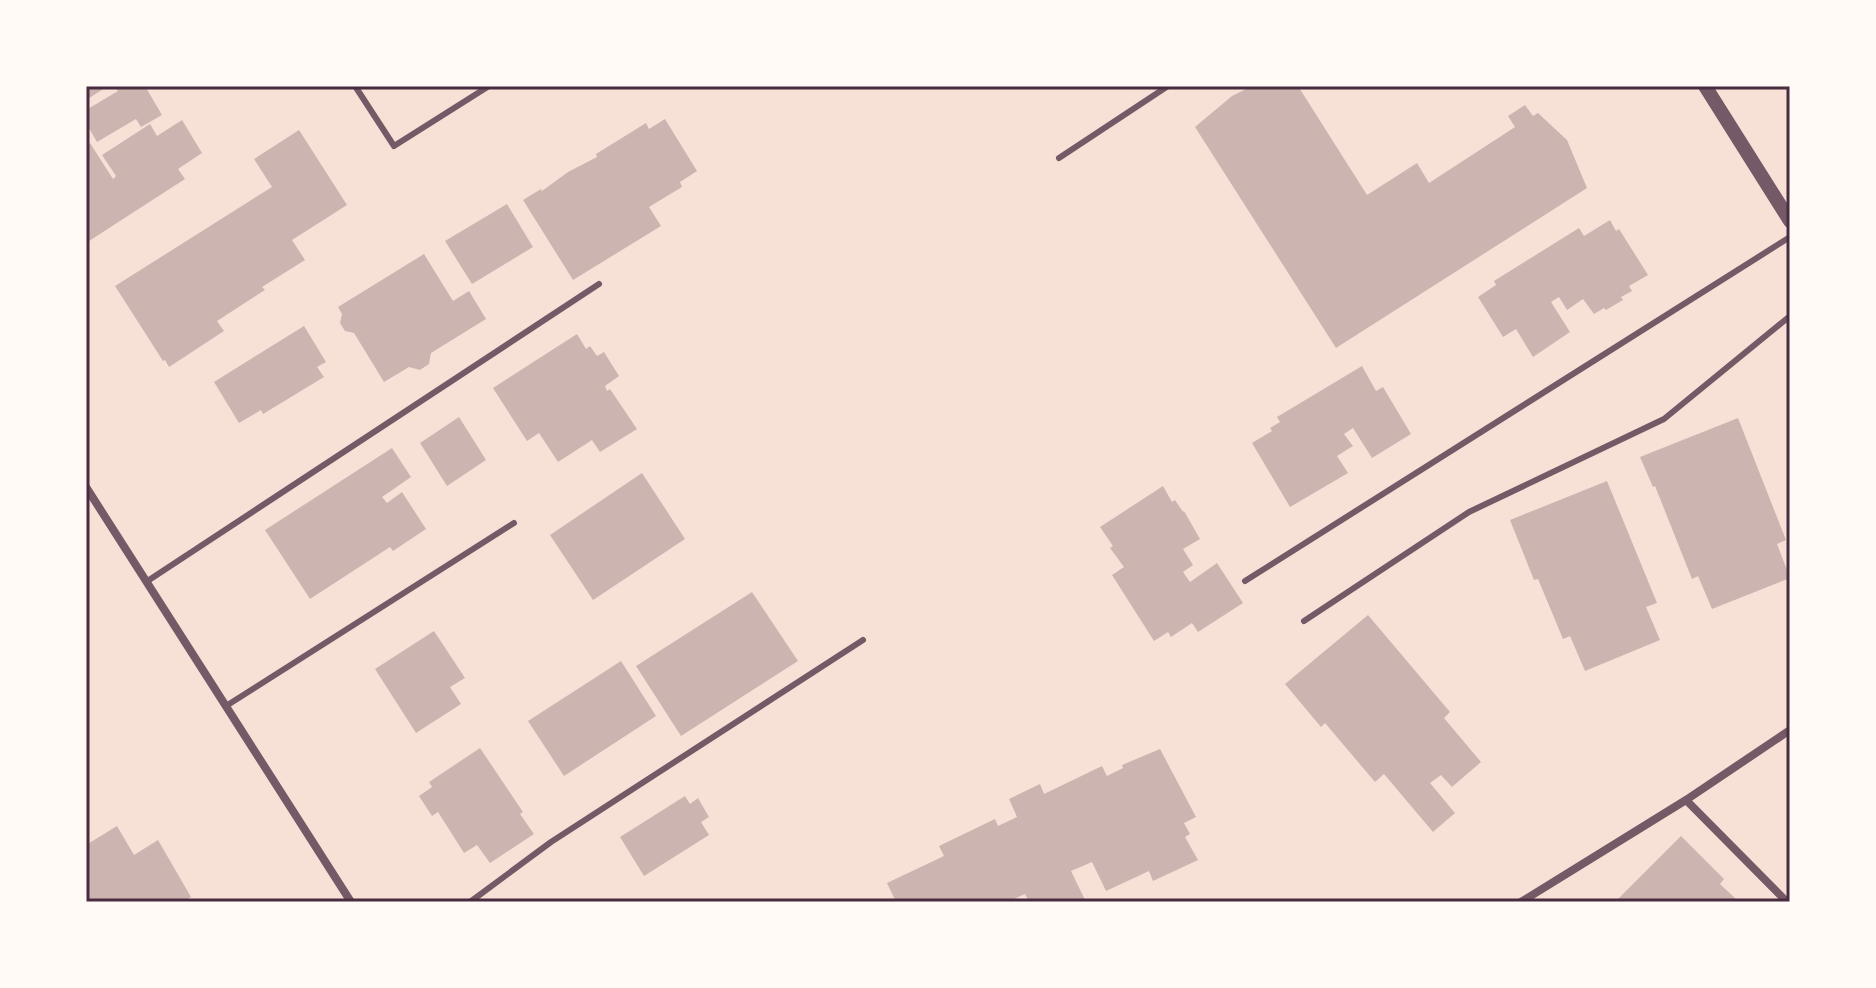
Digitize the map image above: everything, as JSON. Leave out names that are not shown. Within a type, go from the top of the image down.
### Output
[{"type":"street","points":[[1705,86],[1790,221]]},
{"type":"street","points":[[86,487],[351,902]]},
{"type":"street","points":[[1521,902],[1686,800],[1790,730]]},
{"type":"street","points":[[1686,800],[1787,902]]},
{"type":"lane","points":[[355,86],[394,146],[489,86]]},
{"type":"lane","points":[[1059,158],[1168,86]]},
{"type":"lane","points":[[1245,581],[1790,237]]},
{"type":"lane","points":[[146,582],[599,284]]},
{"type":"lane","points":[[1304,621],[1469,512],[1664,419],[1790,316]]},
{"type":"lane","points":[[226,706],[514,523]]},
{"type":"lane","points":[[470,902],[551,842],[863,640]]},
{"type":"building","points":[[86,86],[108,86],[86,100]]},
{"type":"building","points":[[114,86],[145,86],[162,115],[141,127],[136,119],[97,142],[86,123],[86,110],[118,91]]},
{"type":"building","points":[[1252,86],[1298,86],[1367,195],[1417,163],[1429,183],[1515,127],[1508,116],[1525,105],[1533,116],[1538,113],[1567,140],[1587,188],[1336,348],[1195,127],[1232,96]]},
{"type":"building","points":[[665,119],[697,171],[680,182],[682,187],[649,207],[661,226],[573,280],[523,200],[597,157],[596,154],[646,123],[649,129]]},
{"type":"building","points":[[182,120],[202,153],[178,169],[185,179],[86,243],[86,140],[113,179],[116,176],[102,155],[150,124],[157,136]]},
{"type":"building","points":[[299,130],[347,205],[292,240],[305,260],[217,321],[224,331],[169,367],[115,286],[272,187],[254,159]]},
{"type":"building","points":[[507,204],[533,247],[472,284],[445,241]]},
{"type":"building","points":[[1610,220],[1648,275],[1629,286],[1632,291],[1621,297],[1623,300],[1594,314],[1583,299],[1567,310],[1559,297],[1551,302],[1570,332],[1533,357],[1516,329],[1503,337],[1478,297],[1496,285],[1494,281],[1579,228],[1584,236]]},
{"type":"building","points":[[424,254],[453,301],[469,291],[486,319],[431,353],[429,364],[420,370],[409,367],[384,382],[354,333],[345,331],[340,323],[342,314],[338,307]]},
{"type":"building","points":[[304,326],[326,362],[317,367],[324,377],[263,414],[261,410],[239,423],[214,382]]},
{"type":"building","points":[[577,334],[586,349],[590,346],[597,356],[604,352],[619,376],[605,386],[607,391],[610,389],[637,429],[600,452],[592,440],[558,462],[539,433],[527,441],[493,388]]},
{"type":"building","points":[[1362,366],[1376,391],[1383,387],[1411,434],[1372,458],[1353,428],[1344,434],[1353,446],[1337,456],[1348,473],[1290,507],[1252,443],[1272,431],[1270,428],[1280,422],[1277,417]]},
{"type":"building","points":[[459,417],[486,460],[447,486],[420,443]]},
{"type":"building","points":[[1738,418],[1786,540],[1777,544],[1790,578],[1712,609],[1698,576],[1692,579],[1655,486],[1640,457]]},
{"type":"building","points":[[392,448],[411,477],[382,497],[387,503],[402,492],[426,529],[393,551],[390,547],[310,599],[265,530]]},
{"type":"building","points":[[642,473],[685,539],[593,600],[550,535]]},
{"type":"building","points":[[1607,481],[1657,603],[1646,607],[1660,640],[1585,671],[1570,636],[1563,639],[1538,579],[1534,580],[1510,520]]},
{"type":"building","points":[[1163,486],[1172,502],[1175,500],[1184,511],[1200,539],[1183,549],[1193,565],[1183,572],[1190,582],[1217,563],[1243,603],[1198,632],[1192,623],[1171,637],[1168,632],[1154,641],[1112,575],[1124,567],[1100,527]]},
{"type":"building","points":[[752,592],[798,661],[681,736],[636,666]]},
{"type":"building","points":[[1368,615],[1450,712],[1444,718],[1481,762],[1452,787],[1441,775],[1430,783],[1455,813],[1433,832],[1384,774],[1375,782],[1325,723],[1321,727],[1285,684]]},
{"type":"building","points":[[434,631],[465,678],[450,687],[461,704],[416,733],[375,669]]},
{"type":"building","points":[[621,661],[656,716],[564,776],[528,721]]},
{"type":"building","points":[[480,748],[534,834],[490,863],[477,845],[464,853],[438,812],[432,816],[419,796],[432,787],[429,782]]},
{"type":"building","points":[[1160,749],[1196,817],[1184,823],[1190,834],[1185,837],[1198,860],[1153,881],[1149,871],[1106,891],[1092,862],[1071,871],[1086,902],[1029,902],[1025,894],[1014,899],[1015,902],[896,902],[887,883],[944,856],[939,846],[995,819],[998,826],[1017,817],[1009,799],[1040,784],[1044,794],[1102,766],[1107,776],[1123,768],[1122,765]]},
{"type":"building","points":[[685,796],[690,804],[698,798],[709,817],[701,822],[709,835],[644,876],[620,837]]},
{"type":"building","points":[[117,826],[134,855],[158,840],[191,897],[182,902],[86,902],[86,845]]},
{"type":"building","points":[[1681,836],[1724,879],[1720,884],[1739,902],[1621,902],[1618,899]]}]
